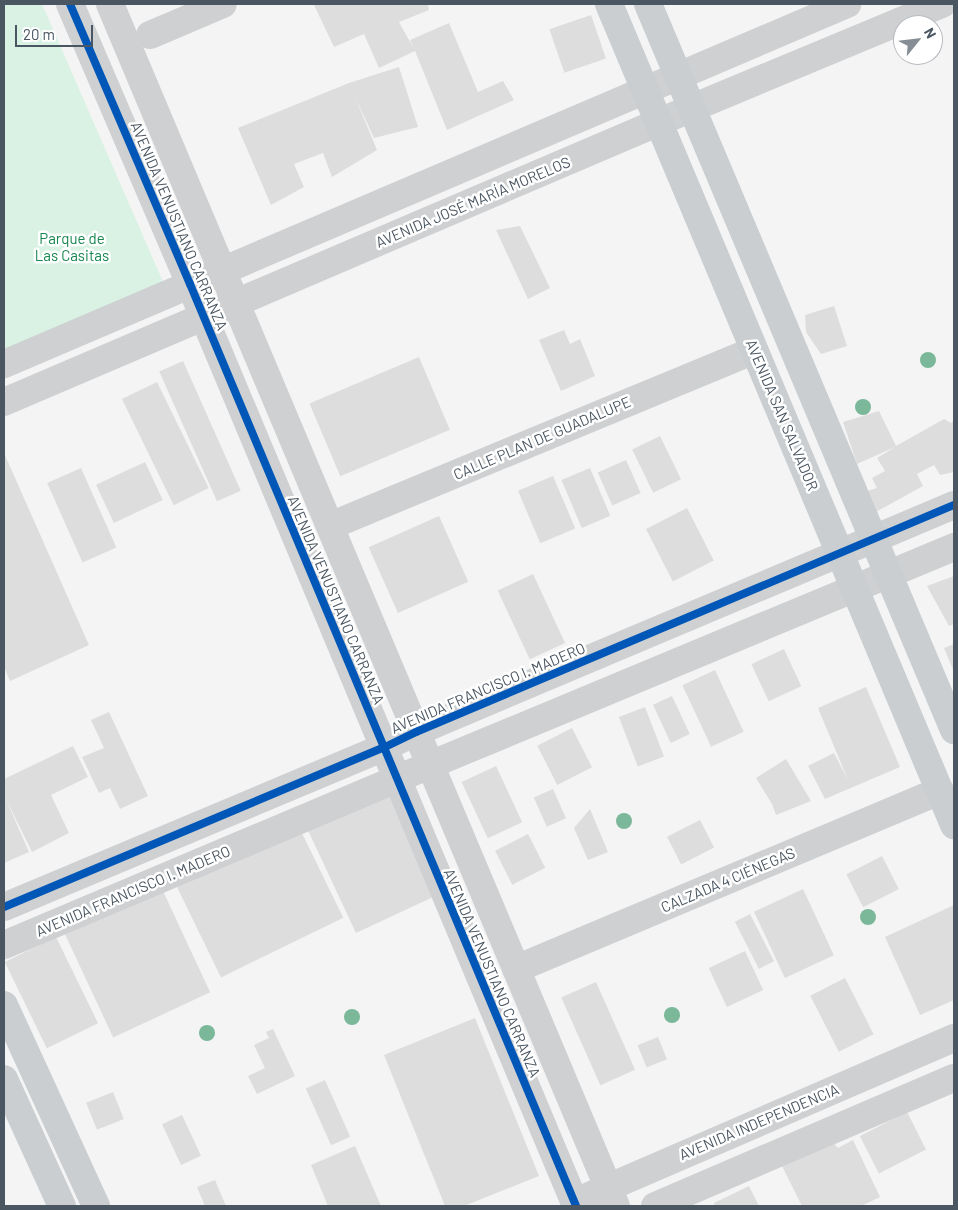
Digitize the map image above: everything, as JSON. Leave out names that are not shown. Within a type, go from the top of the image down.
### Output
[{"type":"main road","name":"AVENIDA SAN SALVADOR","points":[[609,4],[954,826]]},
{"type":"main road","points":[[648,4],[954,730]]},
{"type":"main road","points":[[4,1005],[96,1206]]},
{"type":"main road","points":[[4,1079],[62,1206]]},
{"type":"street","name":"AVENIDA VENUSTIANO CARRANZA","points":[[70,4],[204,317],[571,1205]]},
{"type":"street","name":"AVENIDA VENUSTIANO CARRANZA","points":[[110,4],[612,1197]]},
{"type":"street","points":[[150,35],[223,4]]},
{"type":"street","points":[[4,364],[847,4]]},
{"type":"street","name":"AVENIDA JOSÉ MARÍA MORELOS","points":[[4,402],[659,122],[942,4]]},
{"type":"street","name":"CALLE PLAN DE GUADALUPE","points":[[330,526],[754,350]]},
{"type":"street","name":"AVENIDA FRANCISCO I. MADERO","points":[[4,907],[954,506]]},
{"type":"street","name":"AVENIDA FRANCISCO I. MADERO","points":[[4,945],[954,547]]},
{"type":"street","name":"CALZADA 4 CIÉNEGAS","points":[[516,969],[940,791]]},
{"type":"street","name":"AVENIDA INDEPENDENCIA","points":[[571,1205],[612,1197],[954,1038]]},
{"type":"street","points":[[655,1206],[954,1078]]},
{"type":"green space","name":"Parque de Las Casitas","points":[[4,4],[42,4],[164,284],[4,350]]},
{"type":"building","points":[[428,4],[429,10],[399,22],[414,49],[410,40],[449,23],[478,92],[503,81],[514,100],[447,130],[415,51],[379,68],[364,34],[334,47],[314,5]]},
{"type":"building","points":[[591,15],[606,58],[564,73],[549,29]]},
{"type":"building","points":[[399,67],[418,127],[374,138],[355,97],[377,150],[332,177],[323,153],[294,164],[304,187],[271,205],[238,128],[349,83]]},
{"type":"building","points":[[520,226],[550,288],[528,299],[496,230]]},
{"type":"building","points":[[834,306],[847,346],[821,354],[806,332],[805,315]]},
{"type":"building","points":[[564,330],[570,344],[580,339],[595,376],[561,391],[539,340]]},
{"type":"building","points":[[419,357],[450,430],[340,476],[309,403]]},
{"type":"building","points":[[183,361],[241,491],[217,501],[159,372]]},
{"type":"building","points":[[157,382],[209,488],[174,505],[122,399]]},
{"type":"building","points":[[879,411],[896,446],[944,419],[951,423],[954,421],[954,472],[940,475],[934,465],[917,474],[923,486],[874,513],[867,491],[877,488],[872,478],[885,471],[877,458],[895,447],[857,464],[843,422]]},
{"type":"building","points":[[660,436],[681,479],[653,493],[632,450]]},
{"type":"building","points":[[4,453],[89,645],[10,681],[4,667]]},
{"type":"building","points":[[626,460],[641,493],[612,505],[598,473]]},
{"type":"building","points":[[145,462],[163,500],[114,523],[96,485]]},
{"type":"building","points":[[81,468],[116,547],[83,563],[47,483]]},
{"type":"building","points":[[590,468],[610,516],[582,528],[561,480]]},
{"type":"building","points":[[553,476],[575,528],[540,543],[518,491]]},
{"type":"building","points":[[687,508],[714,561],[673,581],[646,529]]},
{"type":"building","points":[[439,516],[468,582],[398,613],[369,547]]},
{"type":"building","points":[[533,574],[565,643],[530,659],[498,590]]},
{"type":"building","points":[[954,576],[954,624],[949,626],[927,586]]},
{"type":"building","points":[[954,644],[954,672],[944,648]]},
{"type":"building","points":[[784,649],[801,686],[769,701],[751,664]]},
{"type":"building","points":[[715,670],[744,732],[711,747],[682,685]]},
{"type":"building","points":[[866,687],[900,767],[825,799],[808,766],[834,753],[848,780],[818,708]]},
{"type":"building","points":[[672,696],[690,734],[671,743],[653,705]]},
{"type":"building","points":[[645,707],[664,756],[638,767],[619,717]]},
{"type":"building","points":[[109,712],[148,796],[120,809],[110,788],[99,793],[82,757],[104,748],[91,720]]},
{"type":"building","points":[[572,728],[592,767],[557,785],[537,746]]},
{"type":"building","points":[[73,746],[88,777],[51,795],[69,833],[32,852],[5,797],[29,852],[4,863],[4,779]]},
{"type":"building","points":[[786,759],[811,801],[776,815],[772,804],[756,778]]},
{"type":"building","points":[[496,766],[522,822],[488,838],[462,782]]},
{"type":"building","points":[[553,789],[566,818],[547,827],[534,798]]},
{"type":"building","points":[[393,790],[441,893],[356,933],[308,830]]},
{"type":"building","points":[[590,809],[608,852],[588,860],[574,828]]},
{"type":"building","points":[[700,820],[714,848],[681,864],[667,837]]},
{"type":"building","points":[[299,827],[343,918],[221,977],[177,887]]},
{"type":"building","points":[[528,834],[545,868],[512,885],[495,851]]},
{"type":"building","points":[[882,856],[899,889],[863,907],[846,874]]},
{"type":"building","points":[[162,889],[210,992],[113,1038],[65,934]]},
{"type":"building","points":[[803,889],[834,955],[785,978],[754,912]]},
{"type":"building","points":[[954,905],[954,1000],[920,1015],[885,937]]},
{"type":"building","points":[[750,914],[774,961],[759,969],[735,922]]},
{"type":"building","points":[[56,937],[98,1023],[47,1048],[5,962]]},
{"type":"building","points":[[745,951],[763,990],[727,1007],[709,968]]},
{"type":"building","points":[[845,978],[874,1034],[839,1052],[810,996]]},
{"type":"building","points":[[596,982],[635,1070],[600,1085],[561,997]]},
{"type":"building","points":[[475,1018],[539,1176],[464,1206],[445,1206],[384,1055]]},
{"type":"building","points":[[273,1029],[295,1076],[257,1094],[248,1076],[265,1068],[254,1045],[269,1038],[266,1032]]},
{"type":"building","points":[[658,1037],[667,1059],[647,1067],[638,1045]]},
{"type":"building","points":[[325,1080],[350,1137],[331,1145],[306,1089]]},
{"type":"building","points":[[113,1092],[124,1119],[97,1130],[86,1103]]},
{"type":"building","points":[[907,1112],[926,1149],[879,1173],[860,1136]]},
{"type":"building","points":[[182,1115],[201,1156],[181,1165],[162,1124]]},
{"type":"building","points":[[831,1140],[838,1148],[853,1140],[880,1197],[861,1206],[802,1206],[781,1164]]},
{"type":"building","points":[[355,1146],[381,1206],[328,1206],[311,1165]]},
{"type":"building","points":[[215,1180],[226,1206],[205,1206],[197,1187]]},
{"type":"building","points":[[749,1186],[759,1206],[715,1206],[714,1203]]},
{"type":"cycle path","points":[[70,4],[190,284],[576,1206]]},
{"type":"cycle path","points":[[4,907],[954,505]]}]
